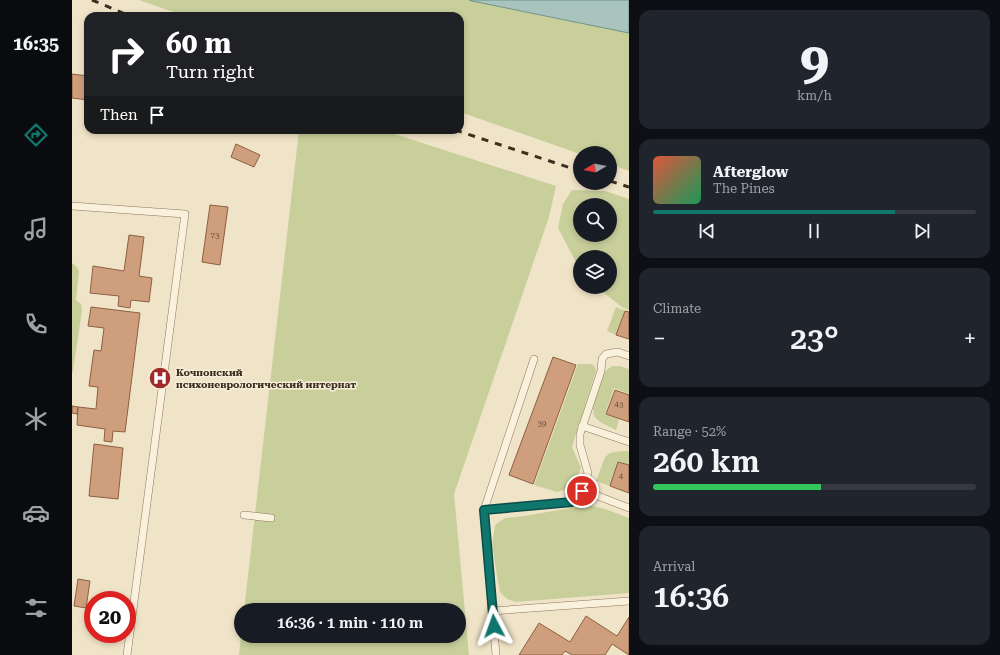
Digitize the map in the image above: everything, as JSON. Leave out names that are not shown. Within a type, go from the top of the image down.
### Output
[{"type":"lane","points":[[72,206],[185,214],[127,655]]},
{"type":"lane","points":[[484,510],[572,502],[582,491],[588,473],[580,445],[580,434],[601,371],[602,359],[606,354],[618,352],[629,356]]},
{"type":"lane","points":[[496,655],[484,510],[534,359]]},
{"type":"lane","points":[[582,426],[629,442]]},
{"type":"lane","points":[[582,491],[629,508]]},
{"type":"lane","points":[[244,515],[271,518]]},
{"type":"lane","points":[[492,611],[629,601]]},
{"type":"green space","points":[[139,0],[469,0],[629,33],[629,171],[617,167],[617,146],[573,146],[573,152],[464,113],[464,12],[174,12]]},
{"type":"green space","points":[[299,134],[394,134],[556,186],[549,217],[454,494],[464,603],[245,603]]},
{"type":"green space","points":[[572,190],[605,191],[629,199],[629,310],[623,308],[606,294],[617,294],[617,250],[573,250],[573,257],[558,228],[563,204]]},
{"type":"green space","points":[[72,263],[79,271],[76,300],[81,304],[82,310],[72,373]]},
{"type":"green space","points":[[616,307],[625,311],[616,335],[607,331]]},
{"type":"green space","points":[[578,364],[592,364],[596,371],[572,447],[581,468],[576,479],[564,490],[557,492],[534,485]]},
{"type":"green space","points":[[612,366],[620,366],[629,369],[629,394],[614,388],[605,414],[619,419],[616,430],[600,422],[594,416],[593,409],[595,397],[604,372]]},
{"type":"green space","points":[[629,451],[629,465],[618,462],[610,486],[596,481],[605,457],[610,453]]},
{"type":"green space","points":[[588,505],[605,509],[629,518],[629,593],[516,602],[507,599],[500,592],[492,545],[495,525],[505,518]]},
{"type":"green space","points":[[466,623],[469,655],[239,655],[240,643],[466,643]]},
{"type":"water","points":[[469,0],[629,0],[629,33],[472,1]]},
{"type":"building","points":[[72,74],[84,76],[84,100],[72,98]]},
{"type":"building","points":[[236,144],[260,155],[254,167],[231,157]]},
{"type":"building","points":[[210,205],[228,207],[220,265],[202,262]]},
{"type":"building","points":[[129,235],[144,237],[139,276],[152,278],[149,302],[131,300],[130,308],[118,306],[119,296],[90,293],[93,266],[124,271]]},
{"type":"building","points":[[91,307],[140,313],[125,432],[113,431],[112,442],[104,441],[105,429],[77,425],[78,407],[96,409],[98,387],[89,386],[94,350],[101,351],[104,328],[88,326]]},
{"type":"building","points":[[625,311],[629,312],[629,339],[616,335]]},
{"type":"building","points":[[553,357],[576,365],[533,484],[509,475]]},
{"type":"building","points":[[615,390],[629,395],[629,422],[606,414]]},
{"type":"building","points":[[72,406],[78,407],[77,414],[72,413]]},
{"type":"building","points":[[94,444],[123,448],[118,499],[89,496]]},
{"type":"building","points":[[618,462],[629,465],[629,493],[610,486]]},
{"type":"building","points":[[78,579],[90,581],[89,591],[84,591],[84,608],[74,606]]},
{"type":"building","points":[[586,616],[617,636],[629,617],[629,655],[612,644],[605,655],[572,655],[565,651],[562,655],[519,655],[539,623],[570,642]]},
{"type":"railway","points":[[92,0],[120,12]]},
{"type":"railway","points":[[464,133],[573,169]]},
{"type":"railway","points":[[617,183],[629,187]]},
{"type":"place","name":"Кочпонский психоневрологический интернат","points":[[160,378]]},
{"type":"route","points":[[494,626],[484,510],[572,502],[582,491]]}]
